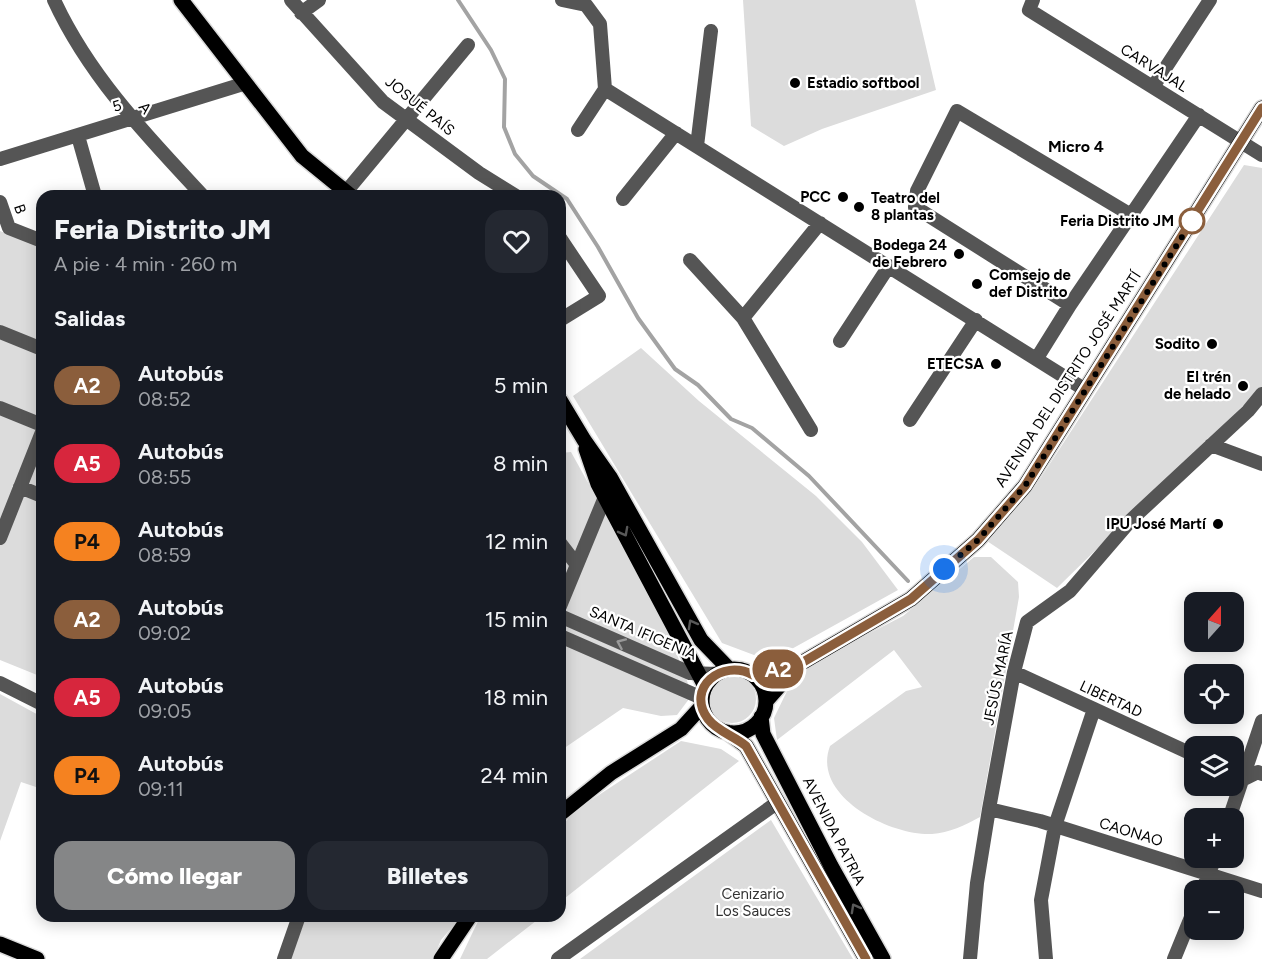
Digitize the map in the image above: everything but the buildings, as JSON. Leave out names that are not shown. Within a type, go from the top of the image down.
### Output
[{"type":"main road","points":[[182,0],[243,84],[302,156],[342,190]]},
{"type":"main road","name":"AVENIDA DEL DISTRITO JOSÉ MARTÍ","points":[[753,675],[798,665],[911,599],[978,540],[1025,486],[1262,108]]},
{"type":"main road","points":[[566,410],[584,440],[604,486],[709,685]]},
{"type":"main road","points":[[604,486],[701,640],[709,685],[707,718],[746,746],[866,959]]},
{"type":"main road","name":"AVENIDA DEL DISTRITO JOSÉ MARTÍ","points":[[766,701],[798,665]]},
{"type":"main road","points":[[566,809],[611,773],[681,729],[700,725],[740,732],[753,727],[761,717],[766,701],[763,686],[745,670],[709,685],[681,729]]},
{"type":"main road","name":"AVENIDA PATRIA","points":[[761,717],[763,734],[831,866],[883,959]]},
{"type":"main road","points":[[441,959],[466,922]]},
{"type":"main road","points":[[0,944],[37,959]]},
{"type":"street","name":"A","points":[[54,0],[70,34],[132,119],[197,190]]},
{"type":"street","name":"JOSUÉ PAÍS","points":[[291,0],[383,102],[507,190]]},
{"type":"street","points":[[301,13],[319,0]]},
{"type":"street","points":[[562,0],[586,5],[600,24],[605,89],[578,130]]},
{"type":"street","points":[[1154,87],[1210,0]]},
{"type":"street","name":"CARVAJAL","points":[[1031,5],[1240,143],[1262,155]]},
{"type":"street","points":[[697,146],[711,31]]},
{"type":"street","points":[[352,190],[404,119],[468,45]]},
{"type":"street","name":"5","points":[[0,159],[243,84]]},
{"type":"street","points":[[605,89],[1084,389]]},
{"type":"street","points":[[1070,305],[915,207],[917,191],[957,111],[1131,215]]},
{"type":"street","points":[[1037,358],[1070,305],[1199,115]]},
{"type":"street","points":[[623,199],[676,133]]},
{"type":"street","points":[[78,136],[94,190]]},
{"type":"street","name":"B","points":[[0,202],[9,228],[36,239]]},
{"type":"street","points":[[742,318],[820,223]]},
{"type":"street","points":[[566,247],[599,296],[566,316]]},
{"type":"street","points":[[690,260],[742,318],[812,430]]},
{"type":"street","points":[[840,341],[889,266]]},
{"type":"street","points":[[910,420],[976,320]]},
{"type":"street","points":[[0,332],[36,347]]},
{"type":"street","name":"JESÚS MARÍA","points":[[970,959],[977,883],[989,809],[1014,672],[1027,622],[1070,591],[1132,519],[1211,445],[1255,411],[1262,394]]},
{"type":"street","points":[[0,408],[36,423]]},
{"type":"street","points":[[1211,445],[1262,464]]},
{"type":"street","points":[[0,538],[36,447]]},
{"type":"street","name":"SANTA IFIGENIA","points":[[566,592],[604,486]]},
{"type":"street","points":[[20,487],[36,494]]},
{"type":"street","points":[[566,551],[577,565]]},
{"type":"street","name":"SANTA IFIGENIA","points":[[566,610],[709,685]]},
{"type":"street","points":[[566,638],[709,685]]},
{"type":"street","name":"LIBERTAD","points":[[1014,672],[1184,751]]},
{"type":"street","points":[[0,684],[36,701]]},
{"type":"street","points":[[1047,959],[1041,900],[1055,826],[1094,709]]},
{"type":"street","points":[[1244,764],[1262,721]]},
{"type":"street","points":[[1244,775],[1258,772],[1262,774]]},
{"type":"street","points":[[558,959],[778,802]]},
{"type":"street","name":"CAONAO","points":[[989,809],[1055,826],[1262,891]]},
{"type":"street","points":[[1206,880],[1211,868]]},
{"type":"street","points":[[284,959],[297,922]]},
{"type":"street","points":[[1174,959],[1184,934]]},
{"type":"green space","points":[[743,0],[915,0],[936,90],[822,129],[784,146],[751,126]]},
{"type":"green space","points":[[1244,165],[1262,168],[1262,387],[1057,588],[987,541],[1040,479]]},
{"type":"green space","points":[[0,231],[36,245],[36,675],[0,660]]},
{"type":"green space","points":[[641,348],[699,401],[816,496],[862,542],[898,590],[770,661],[722,643],[573,396]]},
{"type":"green space","points":[[566,452],[571,452],[653,601],[681,663],[692,695],[677,715],[661,716],[623,708],[566,747]]},
{"type":"green space","points":[[974,557],[991,557],[1018,582],[1019,597],[980,817],[945,832],[915,833],[876,820],[858,810],[843,796],[832,781],[827,764],[830,746],[906,691],[922,687],[894,650],[777,740],[774,718],[788,689],[810,664],[903,616]]},
{"type":"green space","points":[[727,675],[737,675],[749,682],[756,694],[756,704],[749,716],[737,723],[727,723],[712,712],[708,704],[708,694],[719,679]]},
{"type":"green space","points":[[0,694],[36,714],[36,787],[21,782],[0,841]]},
{"type":"green space","points":[[681,741],[721,749],[739,761],[566,897],[566,821],[576,810]]},
{"type":"green space","name":"Cenizario Los Sauces","points":[[771,820],[853,959],[580,959]]},
{"type":"green space","points":[[304,922],[457,922],[441,940],[433,959],[290,959]]},
{"type":"green space","points":[[477,922],[535,922],[487,959],[460,959]]},
{"type":"waterway","points":[[458,0],[491,50],[505,79],[504,127],[515,154],[533,176],[554,190]]},
{"type":"waterway","points":[[566,198],[598,247],[638,318],[675,369],[698,385],[731,419],[752,428],[809,476],[908,581]]},
{"type":"bus line","name":"A2","points":[[866,959],[746,746],[737,738],[715,727],[707,718],[702,706],[705,686],[716,674],[729,669],[745,670],[753,675],[798,665],[911,599],[978,540],[1025,486],[1262,108]]},
{"type":"place","name":"Estadio softbool","points":[[795,83]]},
{"type":"place","name":"PCC","points":[[843,197]]},
{"type":"place","name":"Teatro del 8 plantas","points":[[859,207]]},
{"type":"place","name":"Feria Distrito JM","points":[[1192,221]]},
{"type":"place","name":"Bodega 24 de Febrero","points":[[959,254]]},
{"type":"place","name":"Comsejo de def Distrito","points":[[977,284]]},
{"type":"place","name":"Sodito","points":[[1212,344]]},
{"type":"place","name":"ETECSA","points":[[996,364]]},
{"type":"place","name":"El trén de helado","points":[[1243,386]]},
{"type":"place","name":"IPU José Martí","points":[[1218,524]]},
{"type":"district","name":"Micro 4","points":[[1076,146]]},
{"type":"route","points":[[944,569],[978,540],[1025,486],[1192,219],[1192,221]]}]
